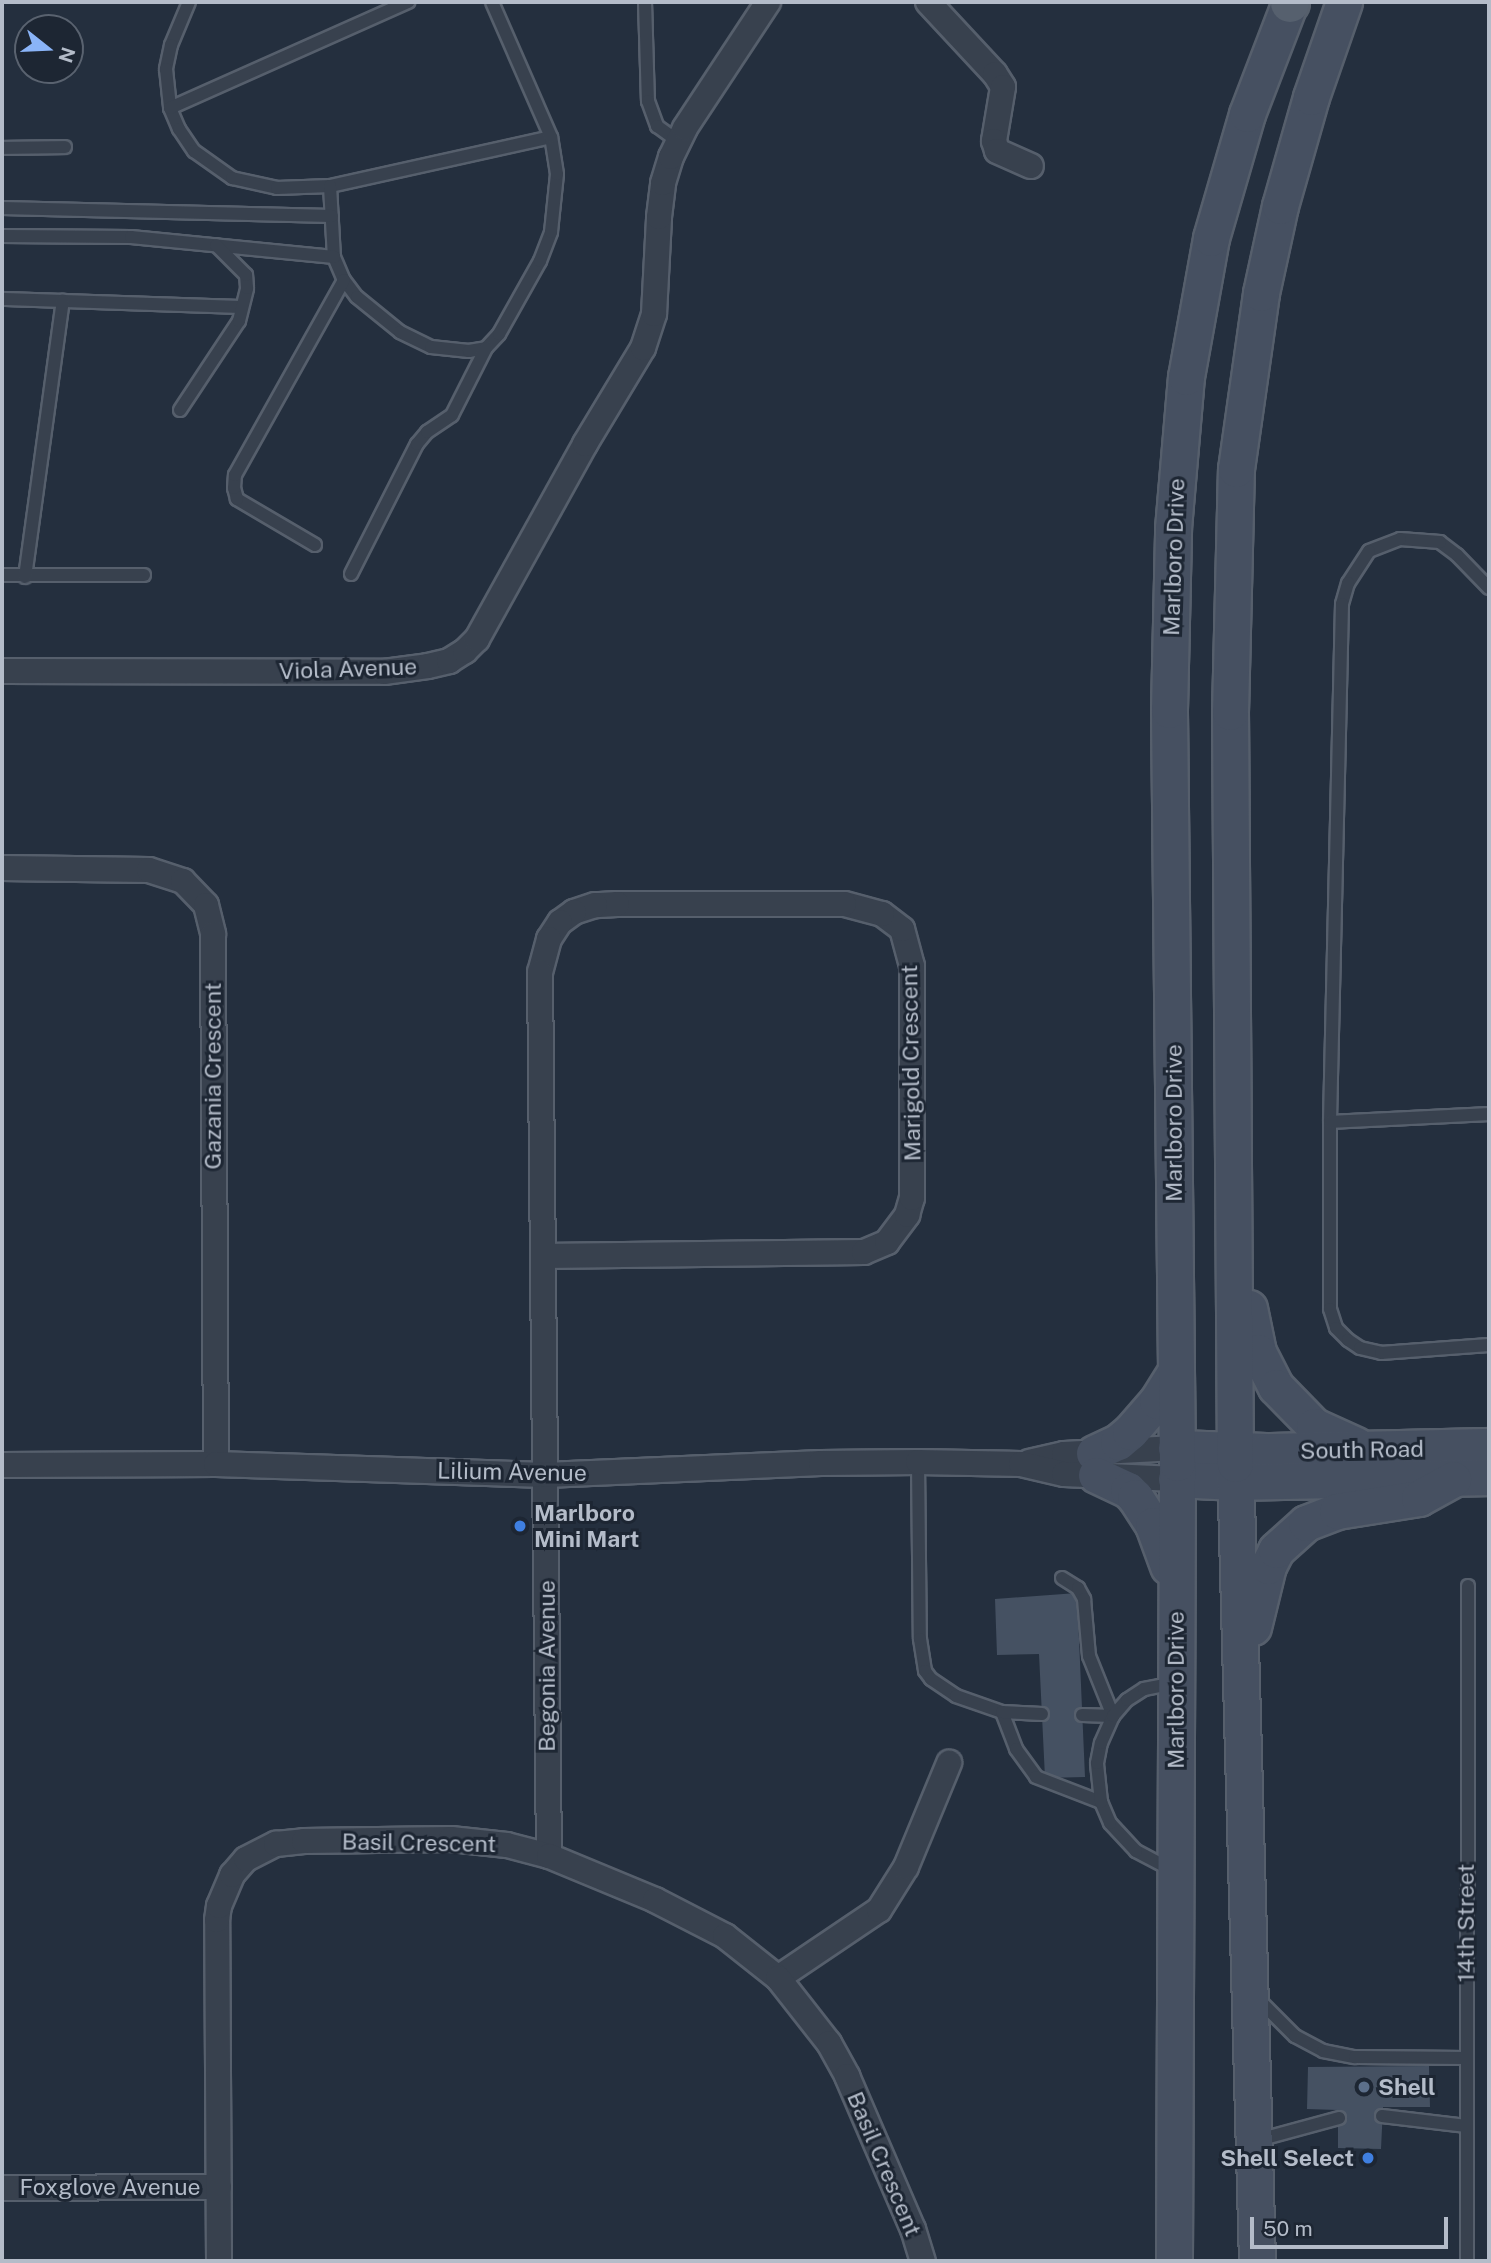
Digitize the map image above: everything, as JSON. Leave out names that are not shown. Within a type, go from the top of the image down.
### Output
[{"type":"main road","name":"Marlboro Drive","points":[[1174,2261],[1176,1371],[1169,710],[1178,450],[1186,377],[1211,238],[1247,114],[1290,2]]},
{"type":"main road","points":[[1257,2261],[1235,1467],[1230,712],[1236,470],[1261,293],[1280,206],[1311,97],[1344,2]]},
{"type":"main road","points":[[1235,1246],[1258,1352],[1276,1387],[1314,1426],[1368,1450]]},
{"type":"main road","points":[[1176,1371],[1157,1401],[1130,1432],[1095,1464],[1135,1497],[1153,1525],[1176,1585]]},
{"type":"main road","name":"South Road","points":[[1235,1467],[1368,1450],[1489,1446]]},
{"type":"main road","points":[[1176,1464],[1235,1467]]},
{"type":"main road","name":"South Road","points":[[1235,1467],[1453,1479],[1489,1477]]},
{"type":"main road","points":[[1243,1692],[1261,1588],[1276,1550],[1291,1535],[1320,1517],[1419,1498],[1453,1479]]},
{"type":"street","name":"Viola Avenue","points":[[2,671],[384,672],[449,661],[477,639],[585,444],[643,348],[654,314],[663,183],[679,142],[768,2]]},
{"type":"street","points":[[928,2],[1000,81],[1004,99],[994,141],[997,151],[1031,166]]},
{"type":"street","name":"Gazania Crescent","points":[[2,868],[149,870],[183,881],[206,905],[213,934],[216,1464]]},
{"type":"street","name":"Marigold Crescent","points":[[543,1256],[864,1252],[887,1241],[907,1215],[912,1198],[912,966],[902,929],[882,914],[844,904],[595,905],[574,912],[560,922],[549,939],[540,972],[543,1256],[546,1475]]},
{"type":"street","name":"Lilium Avenue","points":[[2,1465],[216,1464],[546,1475],[821,1463],[918,1462],[1021,1464],[1064,1474],[1095,1464],[1176,1464]]},
{"type":"street","name":"Begonia Avenue","points":[[546,1475],[549,1856]]},
{"type":"street","points":[[778,1978],[879,1910],[906,1867],[949,1763]]},
{"type":"street","name":"Basil Crescent","points":[[219,2261],[217,1920],[224,1891],[232,1875],[246,1859],[276,1844],[303,1841],[451,1839],[507,1845],[549,1856],[694,1917],[725,1936],[778,1978],[830,2043],[913,2229],[923,2261]]},
{"type":"street","name":"Foxglove Avenue","points":[[2,2188],[219,2187]]},
{"type":"lane","points":[[189,2],[171,45],[166,69],[170,108],[178,129],[194,151],[232,178],[277,188],[330,186],[551,137]]},
{"type":"lane","points":[[170,108],[408,2]]},
{"type":"lane","points":[[351,574],[417,444],[427,432],[452,415],[486,348],[499,334],[540,261],[551,232],[557,174],[551,137],[492,2]]},
{"type":"lane","points":[[645,2],[648,101],[657,126],[679,142]]},
{"type":"lane","points":[[2,148],[65,147]]},
{"type":"lane","points":[[330,186],[334,257],[344,280],[356,297],[400,332],[431,347],[469,351],[486,348]]},
{"type":"lane","points":[[2,208],[332,216]]},
{"type":"lane","points":[[2,236],[131,237],[334,257]]},
{"type":"lane","points":[[180,410],[239,321],[247,288],[246,275],[215,245]]},
{"type":"lane","points":[[315,545],[237,499],[235,475],[344,280]]},
{"type":"lane","points":[[2,299],[242,307]]},
{"type":"lane","points":[[25,577],[64,301]]},
{"type":"lane","points":[[1489,588],[1457,555],[1440,542],[1421,538],[1392,541],[1369,551],[1348,583],[1342,604],[1330,1122],[1329,1309],[1336,1328],[1360,1348],[1381,1353],[1489,1345]]},
{"type":"lane","points":[[2,575],[144,575]]},
{"type":"lane","points":[[1330,1122],[1489,1114]]},
{"type":"lane","points":[[918,1462],[920,1639],[925,1671],[931,1679],[956,1696],[1003,1712],[1042,1714]]},
{"type":"lane","points":[[1062,1578],[1078,1588],[1084,1599],[1089,1656],[1094,1676],[1113,1716]]},
{"type":"lane","name":"14th Street","points":[[1467,2261],[1465,2057],[1468,1586]]},
{"type":"lane","points":[[1175,1683],[1144,1689],[1127,1700],[1113,1716],[1101,1742],[1097,1763],[1101,1802],[1110,1823],[1136,1851],[1176,1872]]},
{"type":"lane","points":[[1003,1712],[1016,1749],[1036,1777],[1101,1802]]},
{"type":"lane","points":[[1082,1715],[1113,1716]]},
{"type":"lane","points":[[1250,1990],[1295,2036],[1323,2051],[1355,2062],[1465,2057]]},
{"type":"lane","points":[[1382,2116],[1465,2126]]},
{"type":"lane","points":[[1255,2141],[1339,2118]]},
{"type":"building","points":[[1077,1593],[1085,1777],[1045,1778],[1039,1654],[997,1655],[995,1599]]},
{"type":"building","points":[[1429,2066],[1430,2107],[1383,2107],[1381,2149],[1338,2148],[1338,2110],[1307,2109],[1308,2067]]},
{"type":"place","name":"Marlboro Mini Mart","points":[[520,1526]]},
{"type":"place","name":"Shell","points":[[1364,2087]]},
{"type":"place","name":"Shell Select","points":[[1368,2158]]}]
